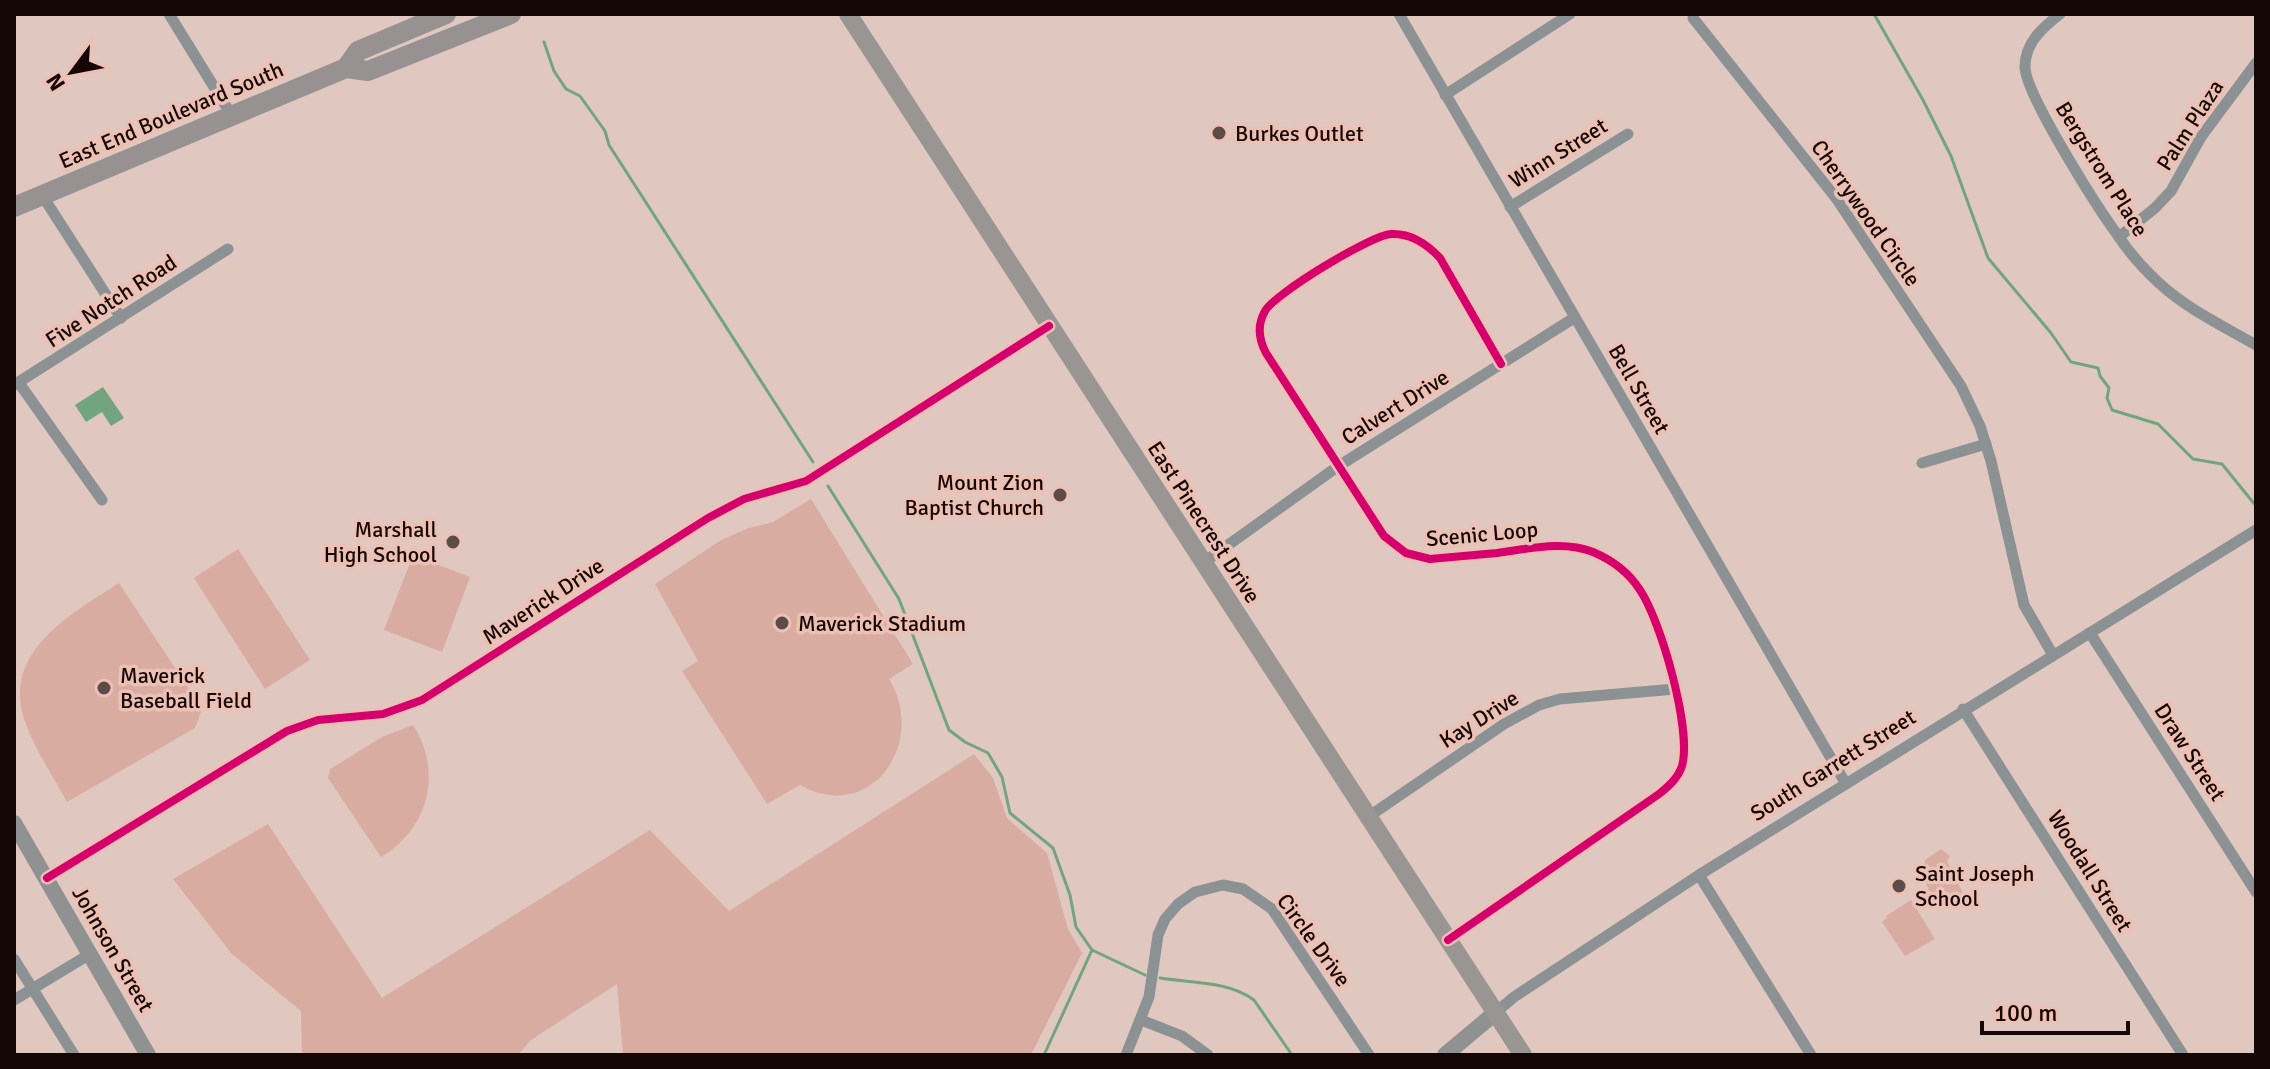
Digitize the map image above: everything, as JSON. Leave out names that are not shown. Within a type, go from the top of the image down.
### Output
[{"type":"highway","name":"East End Boulevard South","points":[[346,68],[358,51],[446,14]]},
{"type":"highway","name":"East End Boulevard South","points":[[14,207],[346,68],[368,71],[511,14]]},
{"type":"main road","name":"East Pinecrest Drive","points":[[848,14],[1523,1055]]},
{"type":"street","points":[[169,14],[232,116]]},
{"type":"street","name":"Bell Street","points":[[1399,14],[1846,784]]},
{"type":"street","points":[[1445,95],[1570,14]]},
{"type":"street","name":"Bergstrom Place","points":[[2060,14],[2040,30],[2028,50],[2027,82],[2119,237],[2141,265],[2169,292],[2189,307],[2255,341]]},
{"type":"street","name":"Cherrywood Circle","points":[[1693,18],[1844,209],[1961,386],[1986,444],[2020,592],[2053,655]]},
{"type":"street","name":"Palm Plaza","points":[[2119,237],[2171,191],[2201,137],[2256,63]]},
{"type":"street","name":"Winn Street","points":[[1510,207],[1628,134]]},
{"type":"street","points":[[42,195],[121,318]]},
{"type":"street","name":"Scenic Loop","points":[[1448,940],[1674,781],[1681,768],[1685,739],[1657,626],[1634,581],[1611,561],[1586,549],[1559,546],[1430,559],[1417,558],[1400,550],[1384,536],[1337,467],[1266,353],[1260,327],[1265,310],[1274,301],[1363,243],[1381,235],[1396,234],[1426,245],[1444,265],[1501,364]]},
{"type":"street","name":"Five Notch Road","points":[[16,384],[228,249]]},
{"type":"street","name":"Calvert Drive","points":[[1203,563],[1337,467],[1574,318]]},
{"type":"street","name":"Maverick Drive","points":[[47,878],[287,731],[318,720],[393,712],[431,695],[703,520],[744,499],[806,481],[1049,326]]},
{"type":"street","points":[[16,384],[102,500]]},
{"type":"street","points":[[1922,463],[1986,444]]},
{"type":"street","name":"South Garrett Street","points":[[1445,1055],[1514,997],[1699,875],[2256,530]]},
{"type":"street","name":"Draw Street","points":[[2090,633],[2256,892]]},
{"type":"street","name":"Kay Drive","points":[[1368,817],[1530,709],[1560,699],[1675,689]]},
{"type":"street","name":"Woodall Street","points":[[1963,709],[2183,1055]]},
{"type":"street","name":"Johnson Street","points":[[14,823],[148,1055]]},
{"type":"street","points":[[1699,875],[1811,1055]]},
{"type":"street","name":"Circle Drive","points":[[1126,1055],[1152,988],[1158,935],[1165,919],[1178,904],[1195,892],[1210,887],[1233,886],[1272,909],[1369,1055]]},
{"type":"street","points":[[14,1000],[90,954]]},
{"type":"street","points":[[14,959],[74,1055]]},
{"type":"street","points":[[1141,1020],[1182,1036],[1208,1055]]},
{"type":"shaded area","points":[[103,387],[124,418],[111,426],[102,412],[86,422],[75,405]]},
{"type":"shaded area","name":"Maverick Stadium","points":[[811,499],[913,664],[889,679],[899,703],[902,728],[897,751],[886,771],[870,786],[849,794],[826,795],[800,785],[767,804],[682,671],[698,661],[655,584],[721,540],[773,522]]},
{"type":"shaded area","points":[[238,549],[310,660],[265,689],[194,578]]},
{"type":"shaded area","points":[[413,555],[470,577],[442,652],[384,630]]},
{"type":"shaded area","name":"Maverick Baseball Field","points":[[119,583],[202,709],[195,728],[67,802],[24,719],[20,695],[23,673],[32,654],[62,622]]},
{"type":"shaded area","points":[[413,725],[427,761],[429,780],[426,798],[410,831],[381,857],[328,778],[330,769],[382,737]]},
{"type":"shaded area","points":[[974,754],[993,778],[1007,818],[1047,853],[1068,929],[1082,953],[1031,1055],[623,1055],[617,984],[531,1040],[518,1055],[302,1055],[301,1011],[232,954],[173,879],[268,824],[382,998],[650,830],[729,911]]},
{"type":"shaded area","points":[[1941,849],[1950,856],[1947,861],[1963,893],[1963,897],[1944,907],[1936,904],[1926,884],[1925,860]]},
{"type":"shaded area","points":[[1911,900],[1935,939],[1905,956],[1882,922]]},
{"type":"waterway","points":[[1874,14],[1951,156],[1988,258],[2051,333],[2071,362],[2098,368],[2109,388],[2107,398],[2112,410],[2158,424],[2193,459],[2222,464],[2256,506]]},
{"type":"waterway","points":[[544,42],[554,71],[566,89],[580,96],[605,131],[609,145],[813,462]]},
{"type":"waterway","points":[[828,486],[899,599],[949,730],[988,753],[1002,777],[1010,813],[1053,848],[1070,895],[1076,927],[1092,950],[1044,1055]]},
{"type":"waterway","points":[[1092,950],[1145,975]]},
{"type":"waterway","points":[[1160,978],[1221,986],[1244,994],[1254,1000],[1292,1055]]},
{"type":"cycle path","points":[[1448,940],[1659,794],[1676,778],[1682,766],[1684,749],[1673,676],[1657,626],[1640,590],[1620,568],[1593,552],[1582,548],[1545,546],[1430,559],[1406,553],[1384,536],[1266,353],[1260,338],[1260,327],[1265,311],[1272,303],[1324,266],[1380,237],[1405,235],[1424,244],[1440,258],[1501,364]]},
{"type":"cycle path","points":[[47,878],[287,731],[318,720],[383,714],[422,700],[708,518],[744,499],[806,481],[1049,326]]},
{"type":"place","name":"Burkes Outlet","points":[[1219,133]]},
{"type":"place","name":"Mount Zion Baptist Church","points":[[1060,495]]},
{"type":"place","name":"Marshall High School","points":[[453,542]]},
{"type":"place","name":"Maverick Stadium","points":[[782,623]]},
{"type":"place","name":"Maverick Baseball Field","points":[[104,688]]},
{"type":"place","name":"Saint Joseph School","points":[[1899,886]]}]
